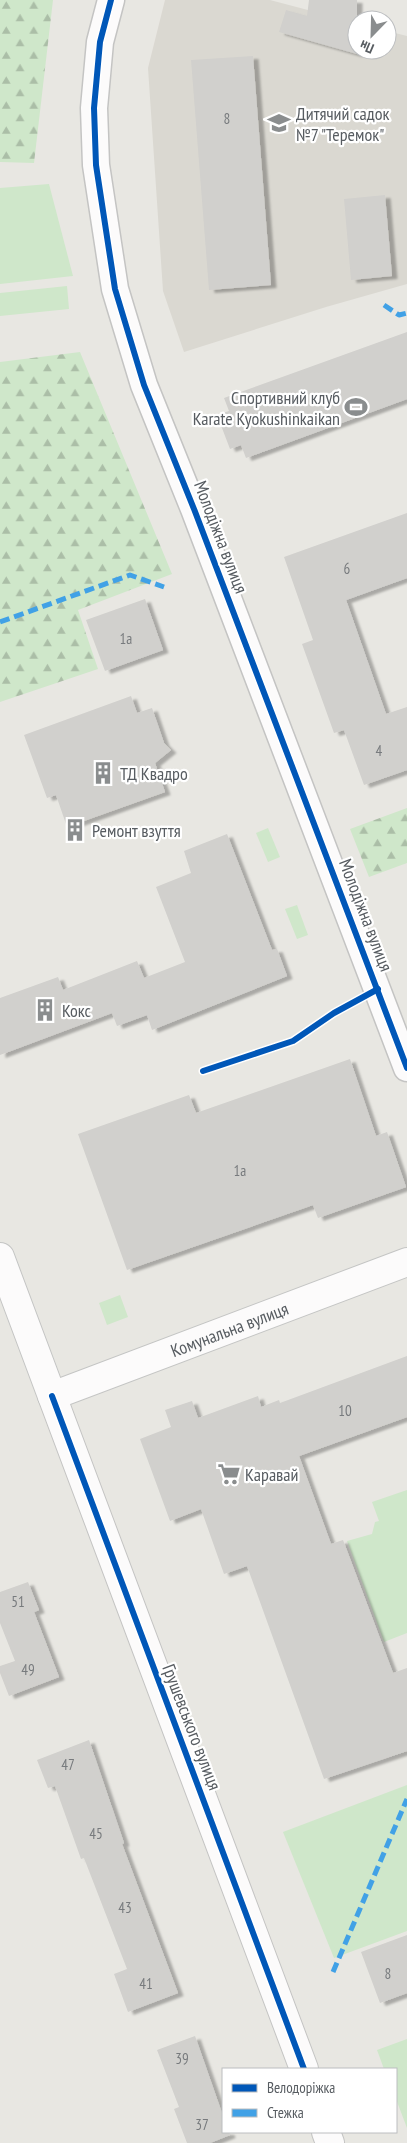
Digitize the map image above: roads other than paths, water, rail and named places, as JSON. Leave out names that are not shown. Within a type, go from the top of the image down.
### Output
[{"type":"street","name":"Молодіжна вулиця","points":[[111,0],[100,42],[94,108],[96,165],[115,289],[144,385],[207,542],[407,1068]]},
{"type":"street","name":"Грушевського вулиця","points":[[0,1256],[304,2068]]},
{"type":"street","name":"Комунальна вулиця","points":[[52,1396],[407,1262]]},
{"type":"place","name":"Дитячий садок №7 \"Теремок\"","points":[[279,123]]},
{"type":"place","name":"Спортивний клуб Karate Kyokushinkaikan","points":[[356,407]]},
{"type":"place","name":"ТД Квадро","points":[[103,773]]},
{"type":"place","name":"Ремонт взуття","points":[[75,830]]},
{"type":"place","name":"Кокс","points":[[45,1010]]},
{"type":"place","name":"Каравай","points":[[229,1474]]}]
